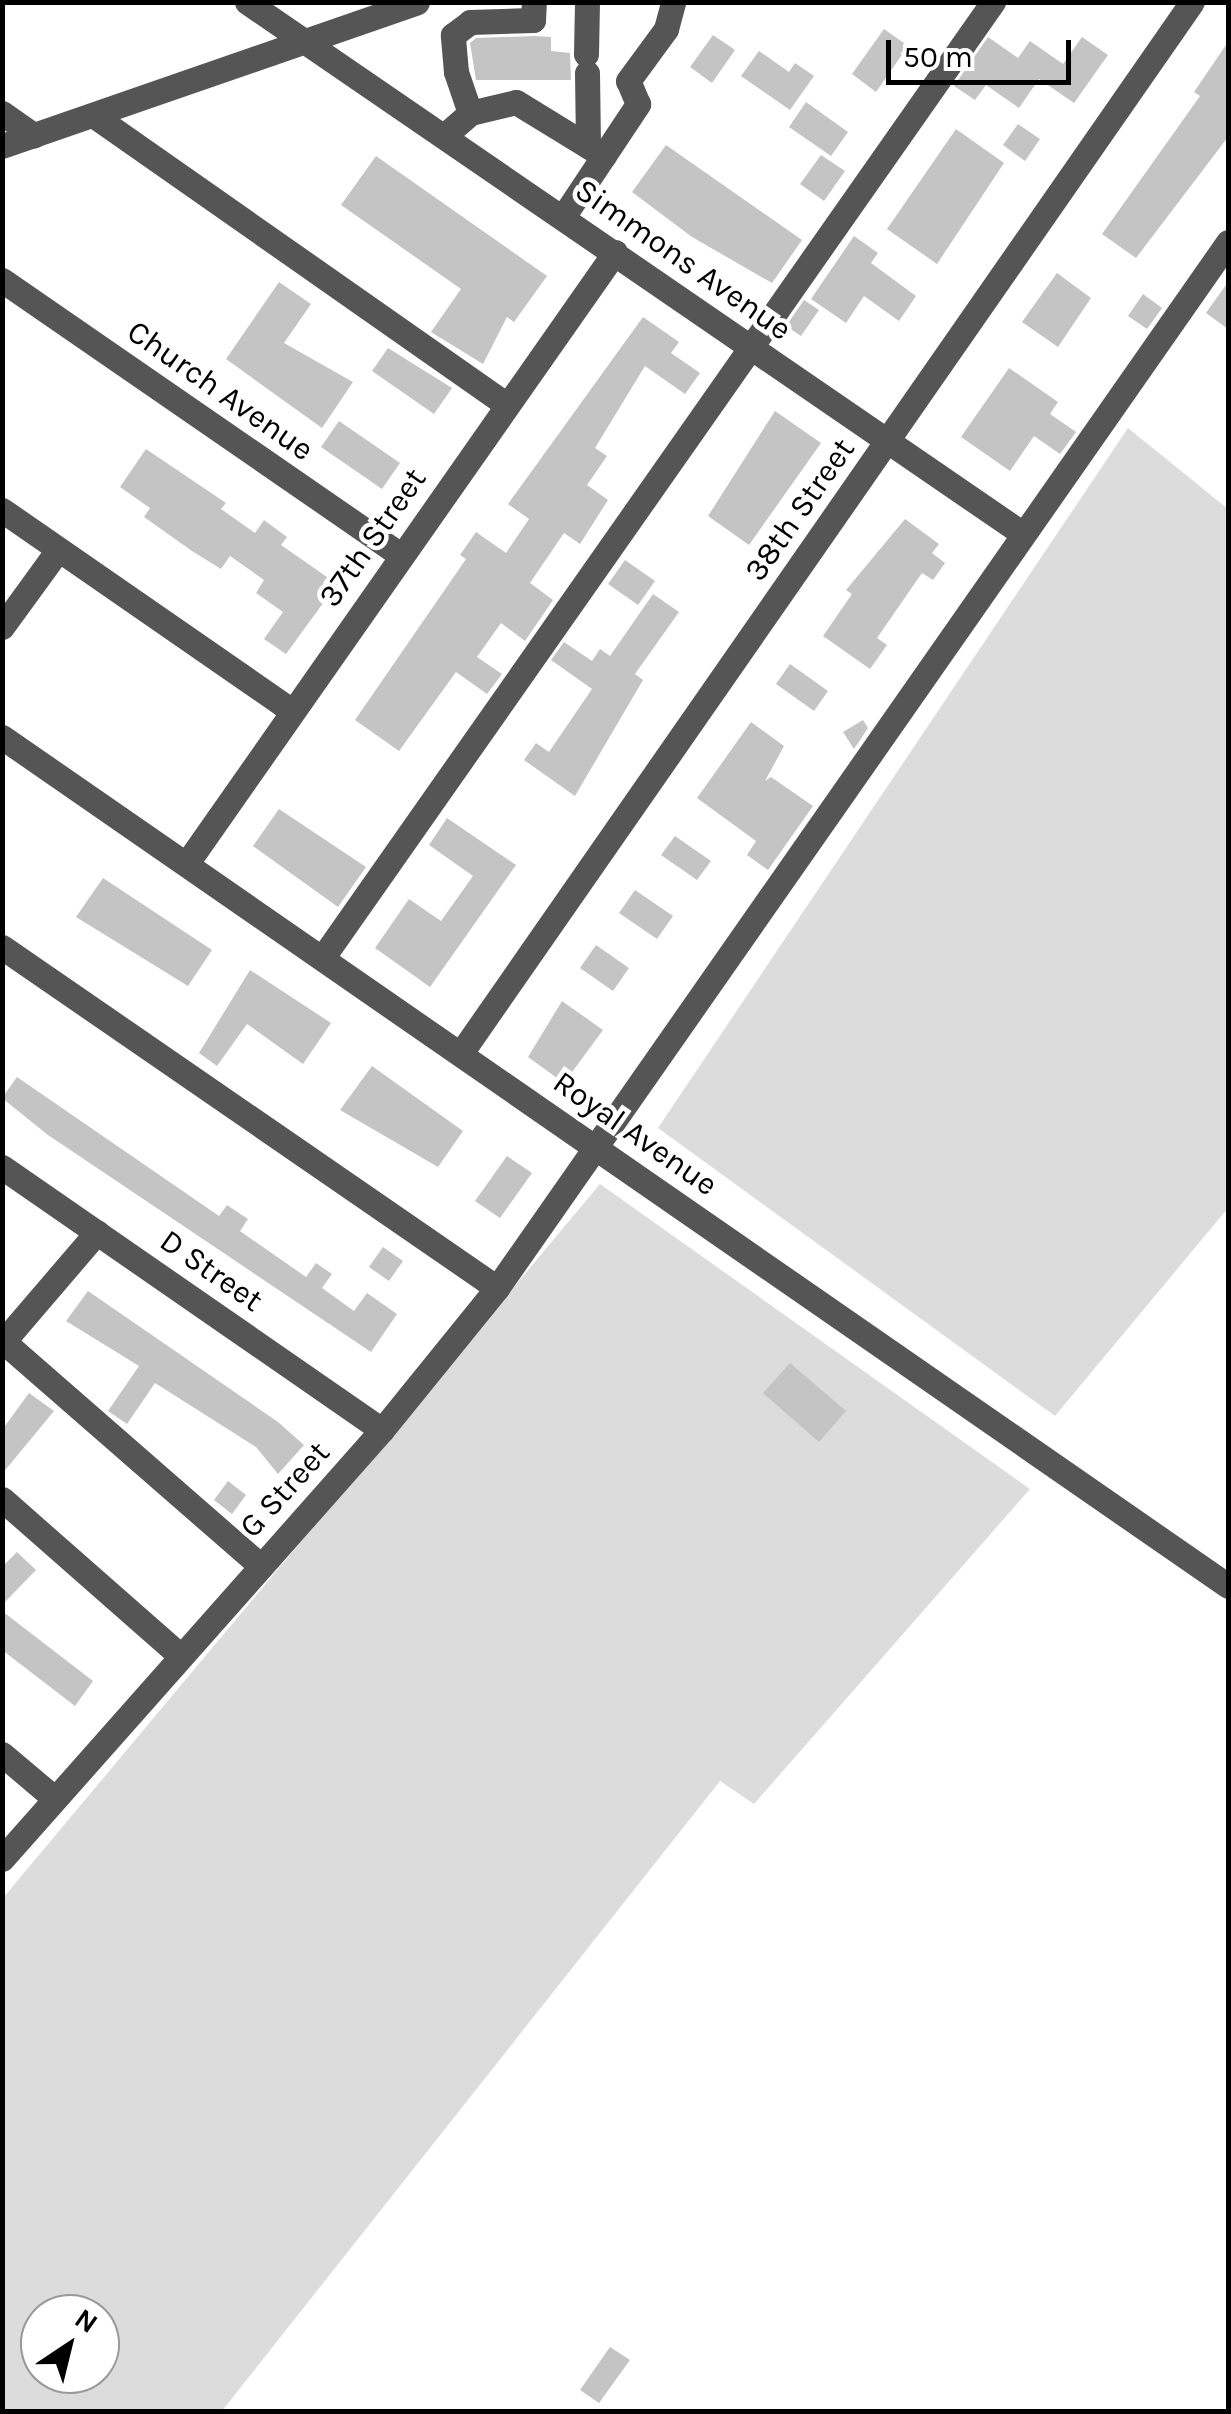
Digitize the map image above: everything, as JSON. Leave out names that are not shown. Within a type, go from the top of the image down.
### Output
[{"type":"street","name":"Simmons Avenue","points":[[246,2],[1023,534]]},
{"type":"street","points":[[2,146],[418,2]]},
{"type":"street","points":[[470,113],[456,72],[453,35],[470,22],[534,20],[534,2]]},
{"type":"street","points":[[587,2],[586,63],[596,151]]},
{"type":"street","points":[[563,217],[596,151],[638,104],[628,81],[666,29],[673,2]]},
{"type":"street","points":[[323,957],[993,2]]},
{"type":"street","name":"38th Street","points":[[462,1054],[1192,2]]},
{"type":"street","points":[[444,136],[470,113],[516,102],[596,151]]},
{"type":"street","points":[[2,113],[34,135]]},
{"type":"street","points":[[94,115],[507,405]]},
{"type":"street","name":"G Street","points":[[2,1859],[382,1430],[497,1288],[1228,242]]},
{"type":"street","name":"37th Street","points":[[187,863],[615,252]]},
{"type":"street","name":"Church Avenue","points":[[2,280],[400,556]]},
{"type":"street","points":[[2,510],[292,711]]},
{"type":"street","points":[[2,627],[58,550]]},
{"type":"street","name":"Royal Avenue","points":[[2,737],[1228,1586]]},
{"type":"street","points":[[2,947],[497,1288]]},
{"type":"street","name":"D Street","points":[[2,1167],[382,1430]]},
{"type":"street","points":[[97,1232],[3,1342],[261,1566]]},
{"type":"street","points":[[2,1499],[181,1656]]},
{"type":"street","points":[[2,1754],[54,1798]]},
{"type":"shaded area","points":[[1128,428],[1228,509],[1228,1208],[1055,1416],[658,1128]]},
{"type":"shaded area","points":[[600,1184],[1030,1489],[754,1804],[720,1781],[222,2411],[3,2412],[3,1898]]},
{"type":"building","points":[[884,29],[908,46],[876,92],[852,74]]},
{"type":"building","points":[[713,35],[735,50],[712,83],[690,67]]},
{"type":"building","points":[[551,37],[551,51],[570,53],[571,80],[476,80],[470,43],[476,38]]},
{"type":"building","points":[[988,37],[1018,58],[1030,41],[1063,64],[1082,37],[1108,55],[1074,103],[1039,79],[1019,108],[986,85],[975,100],[954,86]]},
{"type":"building","points":[[1228,42],[1228,137],[1136,258],[1102,234],[1200,96],[1194,92]]},
{"type":"building","points":[[759,51],[789,72],[795,63],[814,76],[790,110],[741,76]]},
{"type":"building","points":[[806,102],[848,132],[831,156],[789,127]]},
{"type":"building","points":[[1018,124],[1040,139],[1025,161],[1003,145]]},
{"type":"building","points":[[956,129],[1004,163],[937,264],[887,229]]},
{"type":"building","points":[[666,145],[802,240],[772,283],[692,237],[632,192]]},
{"type":"building","points":[[821,155],[845,171],[824,201],[800,184]]},
{"type":"building","points":[[376,156],[547,276],[514,322],[507,317],[483,364],[431,332],[461,289],[341,205]]},
{"type":"building","points":[[854,236],[878,253],[871,263],[916,296],[899,321],[864,296],[846,323],[811,299]]},
{"type":"building","points":[[1057,273],[1091,298],[1058,347],[1022,322]]},
{"type":"building","points":[[279,282],[311,304],[284,343],[353,382],[322,428],[226,359]]},
{"type":"building","points":[[1228,282],[1228,329],[1206,313]]},
{"type":"building","points":[[1143,294],[1162,308],[1147,329],[1128,316]]},
{"type":"building","points":[[804,300],[819,310],[801,336],[786,326]]},
{"type":"building","points":[[643,317],[679,342],[671,353],[700,373],[685,394],[645,366],[595,448],[607,456],[587,485],[608,500],[580,544],[564,533],[530,583],[553,600],[525,641],[501,623],[477,657],[502,674],[487,694],[456,672],[399,751],[355,720],[466,559],[460,555],[476,532],[506,553],[529,519],[508,504]]},
{"type":"building","points":[[388,348],[452,388],[434,414],[372,371]]},
{"type":"building","points":[[1009,368],[1058,402],[1050,414],[1076,432],[1060,454],[1034,436],[1010,471],[961,437]]},
{"type":"building","points":[[775,411],[821,443],[749,545],[708,516]]},
{"type":"building","points":[[339,421],[400,463],[382,489],[321,447]]},
{"type":"building","points":[[146,449],[226,503],[221,509],[255,533],[264,520],[287,537],[281,545],[337,584],[286,654],[264,639],[283,612],[256,593],[264,580],[230,556],[221,569],[192,551],[144,517],[150,508],[120,487]]},
{"type":"building","points":[[905,519],[939,544],[932,553],[945,563],[933,580],[922,573],[877,638],[887,645],[870,669],[823,636],[852,594],[846,590]]},
{"type":"building","points":[[625,560],[655,581],[638,605],[608,584]]},
{"type":"building","points":[[653,594],[679,612],[635,674],[643,680],[575,796],[524,760],[536,743],[549,752],[592,689],[551,660],[564,642],[592,661],[600,649],[610,656]]},
{"type":"building","points":[[790,664],[828,691],[814,711],[776,684]]},
{"type":"building","points":[[863,720],[868,728],[854,749],[843,732]]},
{"type":"building","points":[[751,722],[784,746],[765,781],[771,777],[813,806],[768,870],[747,855],[756,841],[697,798]]},
{"type":"building","points":[[279,809],[366,867],[338,907],[253,846]]},
{"type":"building","points":[[447,818],[516,865],[430,987],[375,948],[409,899],[441,921],[473,876],[429,845]]},
{"type":"building","points":[[675,836],[711,861],[697,880],[661,855]]},
{"type":"building","points":[[103,878],[212,950],[188,986],[76,917]]},
{"type":"building","points":[[635,890],[673,916],[657,939],[619,913]]},
{"type":"building","points":[[596,945],[629,968],[613,991],[580,968]]},
{"type":"building","points":[[250,970],[331,1023],[303,1064],[247,1024],[217,1066],[199,1053]]},
{"type":"building","points":[[562,1001],[603,1030],[564,1083],[528,1057]]},
{"type":"building","points":[[372,1066],[463,1131],[438,1167],[340,1110]]},
{"type":"building","points":[[17,1077],[219,1216],[227,1205],[248,1219],[240,1231],[306,1277],[316,1263],[332,1274],[322,1288],[354,1311],[367,1293],[397,1314],[371,1352],[48,1135],[2,1098]]},
{"type":"building","points":[[507,1156],[532,1173],[500,1218],[475,1201]]},
{"type":"building","points":[[383,1247],[403,1261],[389,1281],[369,1267]]},
{"type":"building","points":[[88,1291],[278,1422],[304,1445],[278,1474],[256,1447],[155,1383],[127,1424],[108,1411],[139,1366],[66,1321]]},
{"type":"building","points":[[790,1363],[846,1411],[819,1442],[763,1393]]},
{"type":"building","points":[[29,1393],[54,1411],[2,1474],[2,1430]]},
{"type":"building","points":[[228,1481],[246,1495],[232,1514],[214,1500]]},
{"type":"building","points":[[17,1552],[36,1570],[2,1605],[2,1567]]},
{"type":"building","points":[[2,1611],[93,1681],[75,1706],[2,1650]]},
{"type":"building","points":[[610,2347],[630,2360],[599,2403],[580,2390]]}]
